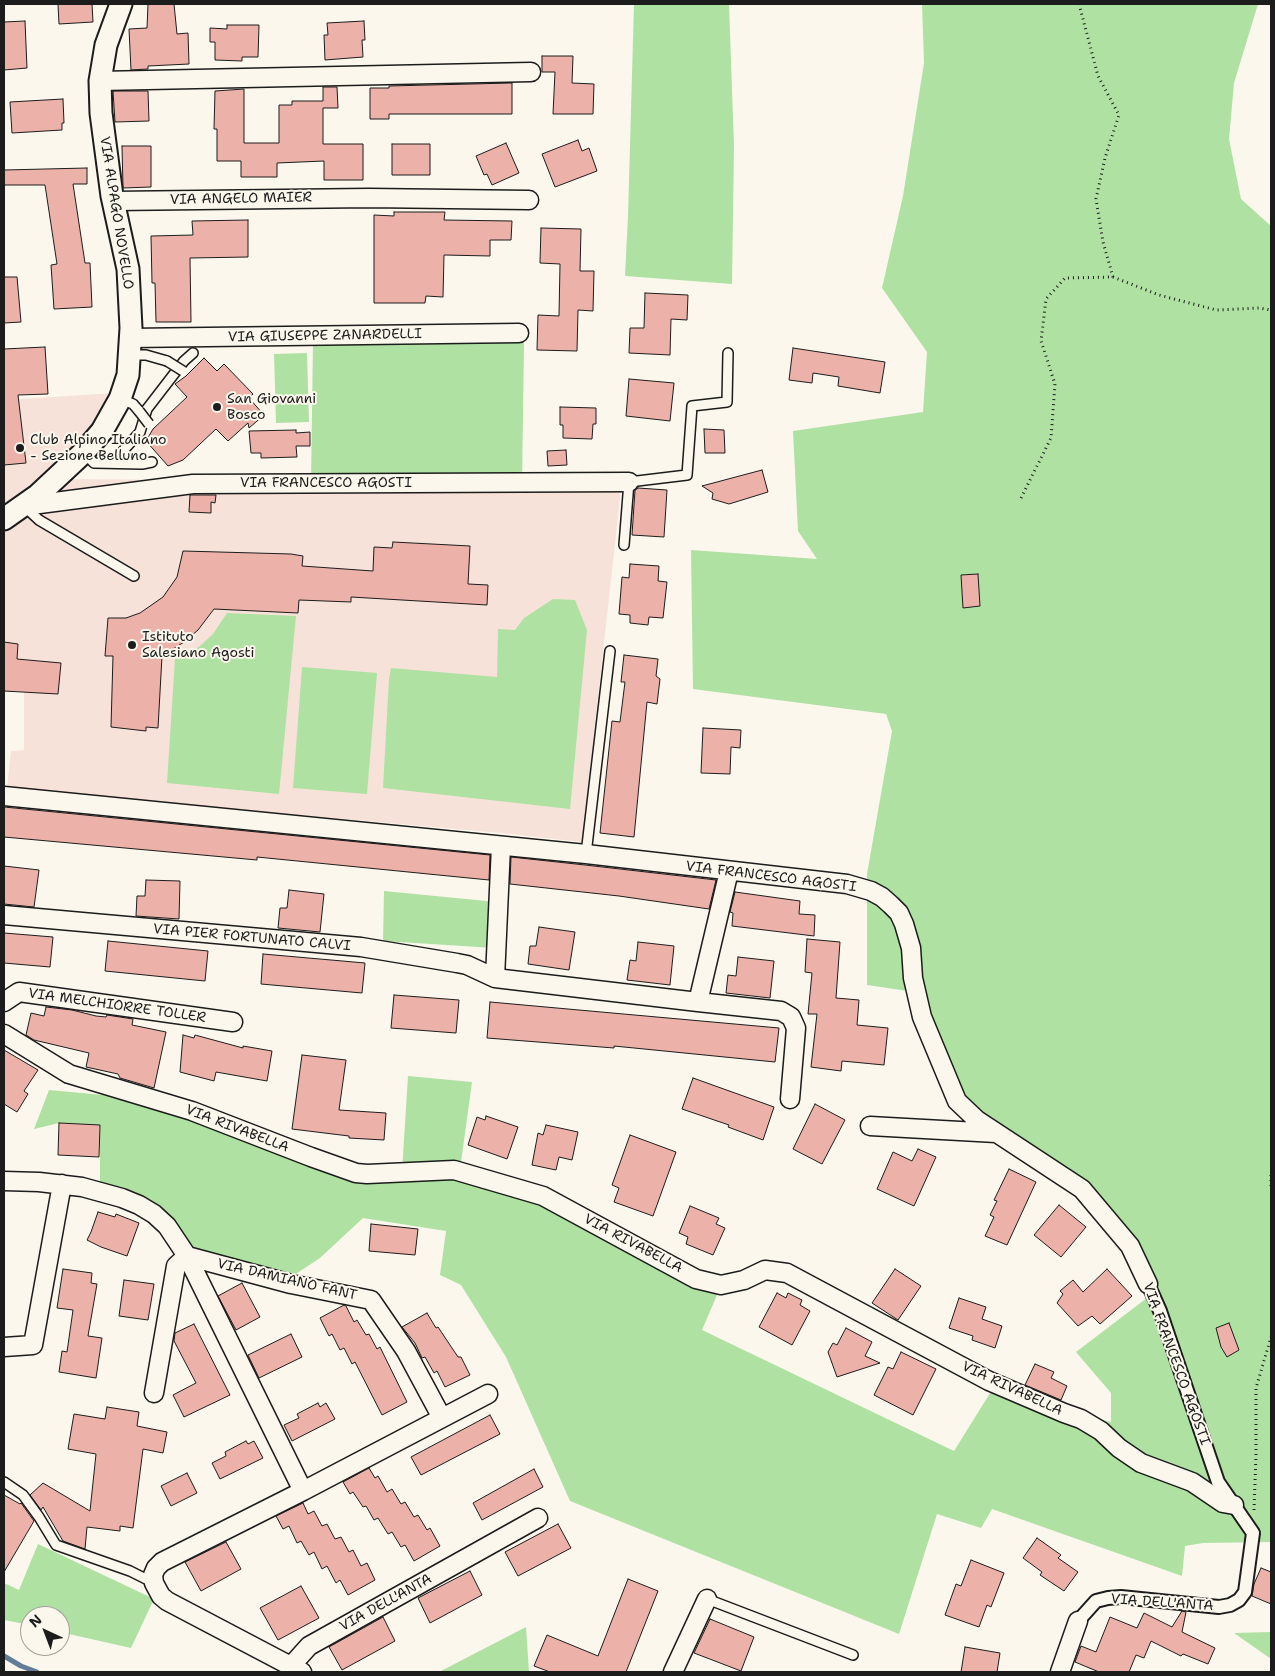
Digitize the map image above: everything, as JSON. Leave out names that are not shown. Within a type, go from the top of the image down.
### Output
[{"type":"street","name":"VIA ALPAGO NOVELLO","points":[[121,4],[106,45],[100,81],[101,113],[113,201],[128,269],[129,356]]},
{"type":"street","points":[[100,81],[531,72]]},
{"type":"street","name":"VIA ANGELO MAIER","points":[[113,201],[369,198],[529,200]]},
{"type":"street","name":"VIA GIUSEPPE ZANARDELLI","points":[[129,356],[519,333]]},
{"type":"street","points":[[10,517],[53,482],[84,452],[102,431],[120,399],[129,356]]},
{"type":"street","name":"VIA FRANCESCO AGOSTI","points":[[10,517],[193,484],[629,482]]},
{"type":"street","name":"VIA FRANCESCO AGOSTI","points":[[4,796],[586,854],[848,884],[871,891],[882,897],[899,913],[909,936],[913,978],[922,1017],[956,1100],[978,1120],[1082,1189],[1130,1246],[1160,1312],[1218,1482],[1253,1533]]},
{"type":"street","points":[[496,978],[501,846]]},
{"type":"street","points":[[698,1002],[730,871]]},
{"type":"street","name":"VIA PIER FORTUNATO CALVI","points":[[4,915],[361,947],[466,965],[496,978],[781,1011],[791,1017],[796,1028],[790,1099]]},
{"type":"street","name":"VIA MELCHIORRE TOLLER","points":[[4,1002],[19,992],[233,1022]]},
{"type":"street","name":"VIA RIVABELLA","points":[[4,1034],[58,1069],[69,1074],[192,1111],[356,1173],[454,1170],[543,1196],[696,1279],[721,1285],[744,1280],[764,1270],[787,1273],[989,1382],[1064,1414],[1081,1419],[1101,1431],[1119,1448],[1141,1463],[1192,1482],[1223,1503],[1234,1505]]},
{"type":"street","points":[[870,1126],[997,1133]]},
{"type":"street","points":[[4,1181],[62,1184],[103,1192],[139,1205],[154,1214],[167,1226],[187,1256],[176,1266],[154,1393]]},
{"type":"street","points":[[4,1347],[34,1345],[62,1184]]},
{"type":"street","name":"VIA DAMIANO FANT","points":[[187,1256],[291,1284],[371,1300],[406,1351],[442,1418]]},
{"type":"street","name":"VIA DAMIANO FANT","points":[[187,1256],[303,1491]]},
{"type":"street","points":[[154,1583],[156,1568],[162,1562],[488,1394]]},
{"type":"street","name":"VIA DELL'ANTA","points":[[154,1583],[161,1596],[167,1601],[297,1669],[309,1646],[538,1518]]},
{"type":"street","name":"VIA DELL'ANTA","points":[[1060,1672],[1078,1620],[1096,1601],[1121,1597],[1219,1606],[1230,1605],[1239,1600],[1245,1592],[1253,1533]]},
{"type":"street","points":[[673,1672],[707,1599]]},
{"type":"lane","points":[[112,463],[140,432],[146,408],[184,361],[193,353]]},
{"type":"lane","points":[[624,545],[629,482],[687,475],[692,406],[728,402],[728,353]]},
{"type":"lane","points":[[129,356],[146,355],[167,361],[185,372]]},
{"type":"lane","points":[[120,399],[133,404],[151,426]]},
{"type":"lane","points":[[84,452],[94,463],[142,464],[152,462]]},
{"type":"lane","points":[[10,517],[39,520],[134,576]]},
{"type":"lane","points":[[586,854],[610,651]]},
{"type":"lane","points":[[4,1482],[23,1495],[56,1545],[130,1571],[154,1583]]},
{"type":"lane","points":[[707,1599],[853,1655]]},
{"type":"path","points":[[1079,4],[1098,76],[1119,115],[1105,158],[1096,199],[1103,242],[1113,277]]},
{"type":"path","points":[[1021,498],[1052,438],[1055,384],[1041,342],[1046,299],[1065,278],[1113,277],[1159,295],[1216,310],[1259,308],[1271,310]]},
{"type":"path","points":[[1271,1175],[1271,1188]]},
{"type":"path","points":[[1253,1533],[1256,1388],[1271,1338]]},
{"type":"shaded area","points":[[116,393],[95,435],[46,479],[193,480],[621,489],[582,842],[501,833],[7,789],[11,751],[24,750],[24,684],[4,681],[4,400]]},
{"type":"green space","points":[[634,4],[729,4],[734,146],[732,284],[625,276]]},
{"type":"green space","points":[[922,4],[1258,4],[1234,83],[1229,139],[1241,199],[1271,226],[1271,1542],[1203,1543],[1185,1546],[1182,1576],[992,1509],[981,1528],[937,1514],[899,1634],[570,1501],[506,1357],[461,1285],[440,1275],[446,1231],[363,1218],[320,1258],[279,1285],[174,1251],[151,1204],[100,1182],[100,1125],[59,1123],[34,1129],[49,1090],[103,1095],[198,1117],[339,1169],[402,1171],[408,1076],[472,1082],[459,1177],[516,1194],[583,1223],[717,1295],[702,1330],[954,1451],[992,1390],[1111,1422],[1111,1393],[1076,1352],[1156,1291],[1083,1184],[966,1110],[921,1017],[912,1021],[908,991],[867,985],[867,874],[892,731],[886,714],[693,689],[691,550],[817,559],[798,531],[793,431],[923,412],[927,352],[882,288],[903,196],[924,63]]},
{"type":"green space","points":[[524,341],[522,487],[311,483],[313,343]]},
{"type":"green space","points":[[307,353],[309,422],[276,423],[274,354]]},
{"type":"green space","points":[[553,599],[575,600],[587,630],[570,809],[383,788],[391,668],[497,677],[498,629],[515,630],[524,618]]},
{"type":"green space","points":[[227,613],[296,616],[279,794],[167,783],[175,659],[183,657],[200,646],[213,634]]},
{"type":"green space","points":[[302,667],[377,673],[367,794],[293,788]]},
{"type":"green space","points":[[384,891],[497,902],[494,948],[383,941]]},
{"type":"green space","points":[[38,1544],[154,1599],[131,1648],[70,1634],[70,1606],[20,1606],[20,1623],[4,1620],[4,1583],[19,1590]]},
{"type":"green space","points":[[526,1627],[529,1672],[439,1672]]},
{"type":"green space","points":[[1271,1632],[1271,1659],[1234,1633]]},
{"type":"building","points":[[58,4],[92,4],[93,22],[59,24]]},
{"type":"building","points":[[148,4],[174,4],[177,34],[188,33],[189,64],[148,66],[148,69],[131,70],[129,29],[147,28]]},
{"type":"building","points":[[25,21],[27,68],[4,70],[4,22]]},
{"type":"building","points":[[364,21],[365,40],[362,40],[363,57],[325,60],[324,35],[328,35],[327,23]]},
{"type":"building","points":[[227,25],[259,25],[258,57],[242,57],[242,61],[215,60],[215,42],[210,42],[210,28],[227,29]]},
{"type":"building","points":[[542,56],[573,56],[572,83],[594,84],[593,114],[553,114],[555,72],[542,72]]},
{"type":"building","points":[[512,83],[512,114],[389,114],[389,119],[370,119],[370,88]]},
{"type":"building","points":[[323,87],[337,87],[338,108],[323,108],[323,144],[363,144],[363,180],[324,180],[324,161],[277,163],[277,177],[241,177],[241,161],[217,161],[217,129],[214,129],[215,91],[244,89],[244,143],[279,143],[279,105],[292,105],[292,101],[323,101]]},
{"type":"building","points":[[113,91],[148,91],[149,121],[115,122]]},
{"type":"building","points":[[63,99],[64,123],[62,123],[62,130],[12,133],[10,102]]},
{"type":"building","points":[[578,140],[582,151],[589,148],[597,171],[555,187],[542,154]]},
{"type":"building","points":[[506,143],[519,173],[492,185],[487,174],[484,175],[476,156]]},
{"type":"building","points":[[392,144],[430,144],[430,175],[392,175]]},
{"type":"building","points":[[122,146],[151,146],[151,187],[123,188]]},
{"type":"building","points":[[87,168],[87,184],[73,184],[85,263],[90,263],[92,307],[54,309],[51,265],[57,264],[45,185],[4,185],[4,170]]},
{"type":"building","points":[[394,212],[445,212],[444,220],[512,221],[511,240],[490,240],[490,256],[444,255],[443,297],[426,296],[425,303],[374,303],[374,215],[394,216]]},
{"type":"building","points":[[248,220],[248,257],[190,258],[191,322],[156,322],[155,283],[152,283],[151,236],[193,235],[192,221]]},
{"type":"building","points":[[541,228],[581,229],[580,271],[594,271],[593,311],[578,310],[577,351],[537,350],[538,315],[559,316],[560,264],[540,263]]},
{"type":"building","points":[[4,277],[17,277],[21,322],[4,323]]},
{"type":"building","points":[[645,293],[688,295],[687,320],[671,319],[670,355],[629,353],[630,328],[644,328]]},
{"type":"building","points":[[45,347],[48,394],[18,395],[26,463],[4,465],[4,349]]},
{"type":"building","points":[[793,348],[885,362],[880,393],[838,386],[839,377],[813,373],[812,383],[789,380]]},
{"type":"building","name":"San Giovanni Bosco","points":[[204,358],[217,371],[224,364],[253,394],[249,398],[264,415],[249,428],[248,423],[228,441],[216,429],[183,460],[168,466],[146,441],[153,429],[187,397],[175,384]]},
{"type":"building","points":[[629,379],[674,383],[670,421],[626,416]]},
{"type":"building","points":[[560,407],[596,408],[596,424],[593,424],[592,439],[563,438],[563,425],[560,425]]},
{"type":"building","points":[[704,429],[724,430],[725,453],[705,453]]},
{"type":"building","points":[[296,430],[296,433],[310,432],[310,446],[296,446],[297,457],[261,458],[261,453],[251,453],[249,431]]},
{"type":"building","points":[[566,450],[567,465],[548,466],[547,451]]},
{"type":"building","points":[[762,470],[768,492],[729,504],[712,499],[713,493],[702,486]]},
{"type":"building","points":[[638,488],[667,490],[664,537],[632,535],[635,490]]},
{"type":"building","points":[[190,495],[216,495],[215,503],[211,502],[211,513],[189,512]]},
{"type":"building","points":[[393,542],[470,546],[468,584],[488,585],[487,605],[351,597],[351,602],[299,600],[298,613],[214,609],[198,630],[184,642],[162,656],[158,728],[146,727],[146,731],[111,727],[113,656],[105,656],[108,618],[126,618],[140,613],[163,597],[177,577],[183,551],[291,554],[303,556],[302,566],[373,571],[374,547],[392,548]]},
{"type":"building","points":[[630,564],[659,566],[658,581],[667,582],[663,618],[649,617],[648,625],[630,623],[630,615],[619,614],[622,577],[629,578]]},
{"type":"building","points":[[978,574],[980,606],[963,608],[961,575]]},
{"type":"building","points":[[4,642],[18,644],[17,659],[61,663],[58,694],[4,691]]},
{"type":"building","points":[[624,655],[658,659],[656,676],[660,679],[657,704],[647,702],[634,837],[600,833],[612,721],[620,722],[625,682],[621,682]]},
{"type":"building","points":[[703,728],[741,730],[740,748],[731,747],[730,774],[701,773]]},
{"type":"building","points":[[4,807],[490,855],[489,880],[257,857],[257,860],[4,837]]},
{"type":"building","points":[[511,857],[716,880],[709,909],[619,896],[510,884]]},
{"type":"building","points":[[4,866],[39,870],[34,907],[4,904]]},
{"type":"building","points":[[146,880],[180,881],[179,919],[136,916],[137,896],[145,896]]},
{"type":"building","points":[[289,890],[324,894],[320,932],[278,928],[280,908],[287,908]]},
{"type":"building","points":[[735,892],[800,901],[799,914],[815,915],[814,936],[732,926],[733,913],[730,912]]},
{"type":"building","points":[[539,927],[575,932],[569,970],[528,964],[530,946],[536,946]]},
{"type":"building","points":[[4,933],[53,937],[50,967],[4,963]]},
{"type":"building","points":[[807,939],[840,942],[836,998],[859,1000],[857,1025],[888,1028],[884,1065],[842,1061],[841,1071],[811,1067],[817,1014],[808,1014],[812,973],[805,972]]},
{"type":"building","points":[[108,941],[208,951],[205,981],[105,971]]},
{"type":"building","points":[[638,942],[674,946],[670,985],[627,980],[630,960],[636,961]]},
{"type":"building","points":[[263,954],[365,963],[362,993],[261,984]]},
{"type":"building","points":[[738,957],[774,961],[770,998],[726,993],[728,975],[736,976]]},
{"type":"building","points":[[394,995],[459,1000],[456,1033],[391,1028]]},
{"type":"building","points":[[490,1002],[779,1028],[775,1062],[614,1046],[614,1048],[487,1038]]},
{"type":"building","points":[[46,1007],[72,1010],[96,1016],[106,1017],[107,1015],[133,1019],[132,1025],[166,1032],[154,1088],[120,1078],[118,1074],[86,1067],[89,1053],[34,1040],[26,1035],[31,1013],[44,1016]]},
{"type":"building","points":[[183,1035],[194,1038],[195,1035],[243,1048],[243,1046],[272,1051],[267,1081],[216,1072],[214,1081],[180,1072]]},
{"type":"building","points":[[4,1050],[38,1070],[24,1091],[28,1094],[17,1112],[4,1104]]},
{"type":"building","points":[[302,1055],[346,1060],[339,1110],[386,1113],[384,1140],[349,1138],[349,1136],[292,1129]]},
{"type":"building","points":[[693,1078],[774,1107],[763,1140],[728,1127],[729,1125],[682,1109]]},
{"type":"building","points":[[815,1104],[845,1120],[822,1164],[793,1149]]},
{"type":"building","points":[[486,1116],[518,1127],[507,1159],[468,1145],[477,1117],[485,1120]]},
{"type":"building","points":[[59,1123],[100,1125],[99,1157],[58,1155]]},
{"type":"building","points":[[546,1125],[578,1132],[572,1160],[559,1157],[556,1170],[532,1165],[538,1133],[543,1135]]},
{"type":"building","points":[[630,1135],[676,1152],[653,1216],[614,1202],[619,1188],[612,1185]]},
{"type":"building","points":[[918,1149],[936,1157],[914,1206],[877,1189],[893,1152],[912,1161]]},
{"type":"building","points":[[1009,1169],[1036,1182],[1007,1245],[985,1236],[994,1217],[990,1215],[997,1201],[994,1200]]},
{"type":"building","points":[[1059,1205],[1086,1227],[1061,1257],[1034,1235]]},
{"type":"building","points":[[690,1206],[719,1218],[716,1224],[725,1228],[713,1255],[686,1244],[688,1237],[679,1233]]},
{"type":"building","points":[[98,1212],[115,1217],[116,1214],[139,1223],[127,1256],[87,1240]]},
{"type":"building","points":[[371,1224],[418,1229],[415,1255],[369,1251]]},
{"type":"building","points":[[63,1269],[92,1273],[91,1283],[97,1284],[88,1336],[102,1338],[96,1378],[59,1372],[62,1351],[67,1352],[73,1310],[57,1308]]},
{"type":"building","points":[[895,1269],[921,1286],[898,1320],[872,1303]]},
{"type":"building","points":[[1107,1269],[1132,1296],[1100,1324],[1092,1316],[1078,1326],[1057,1303],[1063,1294],[1060,1291],[1073,1280],[1083,1292]]},
{"type":"building","points":[[124,1280],[154,1284],[148,1320],[119,1316]]},
{"type":"building","points":[[242,1283],[260,1317],[236,1330],[218,1296]]},
{"type":"building","points":[[777,1293],[786,1298],[788,1293],[802,1300],[800,1305],[810,1311],[792,1345],[759,1327]]},
{"type":"building","points":[[959,1298],[986,1307],[982,1319],[1002,1326],[995,1348],[972,1340],[973,1336],[949,1328]]},
{"type":"building","points":[[344,1305],[354,1322],[357,1320],[366,1335],[369,1334],[377,1349],[380,1347],[407,1402],[382,1415],[355,1362],[352,1364],[344,1348],[340,1350],[332,1334],[329,1336],[320,1318]]},
{"type":"building","points":[[427,1313],[458,1357],[461,1357],[470,1375],[445,1387],[437,1371],[434,1373],[425,1357],[422,1358],[415,1343],[402,1327]]},
{"type":"building","points":[[1229,1323],[1239,1350],[1227,1357],[1221,1347],[1216,1328]]},
{"type":"building","points":[[194,1324],[230,1395],[184,1417],[173,1395],[196,1383],[174,1341],[175,1333]]},
{"type":"building","points":[[846,1328],[872,1342],[865,1356],[880,1363],[837,1377],[828,1352],[833,1343],[837,1345]]},
{"type":"building","points":[[291,1334],[302,1357],[259,1378],[248,1355]]},
{"type":"building","points":[[901,1352],[936,1369],[913,1415],[874,1395],[888,1367],[893,1369]]},
{"type":"building","points":[[1035,1364],[1054,1372],[1051,1378],[1067,1386],[1061,1400],[1025,1385]]},
{"type":"building","points":[[318,1403],[320,1407],[326,1403],[335,1419],[292,1441],[284,1425],[299,1418],[297,1414]]},
{"type":"building","points":[[107,1407],[139,1412],[137,1426],[167,1432],[163,1453],[143,1449],[133,1528],[120,1526],[120,1531],[87,1527],[85,1549],[63,1541],[43,1507],[41,1510],[30,1495],[43,1483],[90,1511],[96,1454],[68,1449],[74,1414],[105,1419]]},
{"type":"building","points":[[490,1415],[500,1434],[421,1475],[411,1457]]},
{"type":"building","points":[[246,1441],[248,1444],[254,1441],[263,1458],[220,1479],[212,1463],[226,1456],[225,1452]]},
{"type":"building","points":[[369,1468],[375,1478],[378,1476],[387,1492],[392,1489],[401,1504],[405,1502],[414,1517],[418,1515],[427,1530],[430,1528],[440,1546],[414,1561],[405,1545],[401,1547],[392,1532],[388,1534],[378,1518],[374,1520],[366,1506],[363,1507],[353,1492],[350,1494],[343,1482]]},
{"type":"building","points":[[534,1469],[543,1487],[482,1520],[473,1503]]},
{"type":"building","points":[[187,1473],[197,1493],[171,1506],[161,1486]]},
{"type":"building","points":[[4,1495],[21,1503],[34,1521],[4,1572]]},
{"type":"building","points":[[303,1503],[308,1514],[314,1511],[322,1526],[327,1524],[335,1539],[341,1537],[349,1552],[353,1550],[361,1566],[367,1563],[375,1580],[348,1595],[340,1580],[336,1583],[327,1566],[322,1569],[314,1552],[309,1555],[301,1541],[297,1543],[289,1526],[283,1529],[276,1516]]},
{"type":"building","points":[[558,1524],[571,1548],[518,1576],[505,1552]]},
{"type":"building","points":[[1037,1538],[1061,1555],[1058,1558],[1078,1572],[1064,1591],[1040,1575],[1042,1572],[1023,1558]]},
{"type":"building","points":[[226,1542],[241,1569],[201,1591],[185,1562]]},
{"type":"building","points":[[971,1560],[1004,1573],[991,1607],[987,1605],[979,1627],[945,1615],[956,1584],[961,1586]]},
{"type":"building","points":[[1261,1568],[1271,1572],[1271,1604],[1252,1596],[1254,1584]]},
{"type":"building","points":[[470,1571],[482,1595],[430,1623],[418,1598]]},
{"type":"building","points":[[628,1579],[658,1591],[626,1672],[550,1672],[534,1666],[547,1635],[598,1656]]},
{"type":"building","points":[[301,1586],[319,1618],[278,1640],[260,1608]]},
{"type":"building","points":[[1182,1611],[1186,1612],[1182,1632],[1215,1648],[1208,1664],[1183,1654],[1181,1656],[1151,1641],[1144,1658],[1136,1655],[1129,1672],[1099,1672],[1075,1662],[1081,1646],[1096,1652],[1110,1617],[1137,1628],[1144,1613],[1172,1627]]},
{"type":"building","points":[[383,1617],[395,1641],[342,1670],[329,1647]]},
{"type":"building","points":[[710,1619],[754,1637],[741,1671],[694,1653]]},
{"type":"building","points":[[965,1647],[1000,1653],[997,1672],[961,1672]]},
{"type":"waterway","points":[[4,1656],[21,1666],[37,1672]]},
{"type":"place","name":"San Giovanni Bosco","points":[[217,407]]},
{"type":"place","name":"Club Alpino Italiano - Sezione Belluno","points":[[20,448]]},
{"type":"place","name":"Istituto Salesiano Agosti","points":[[132,645]]}]
